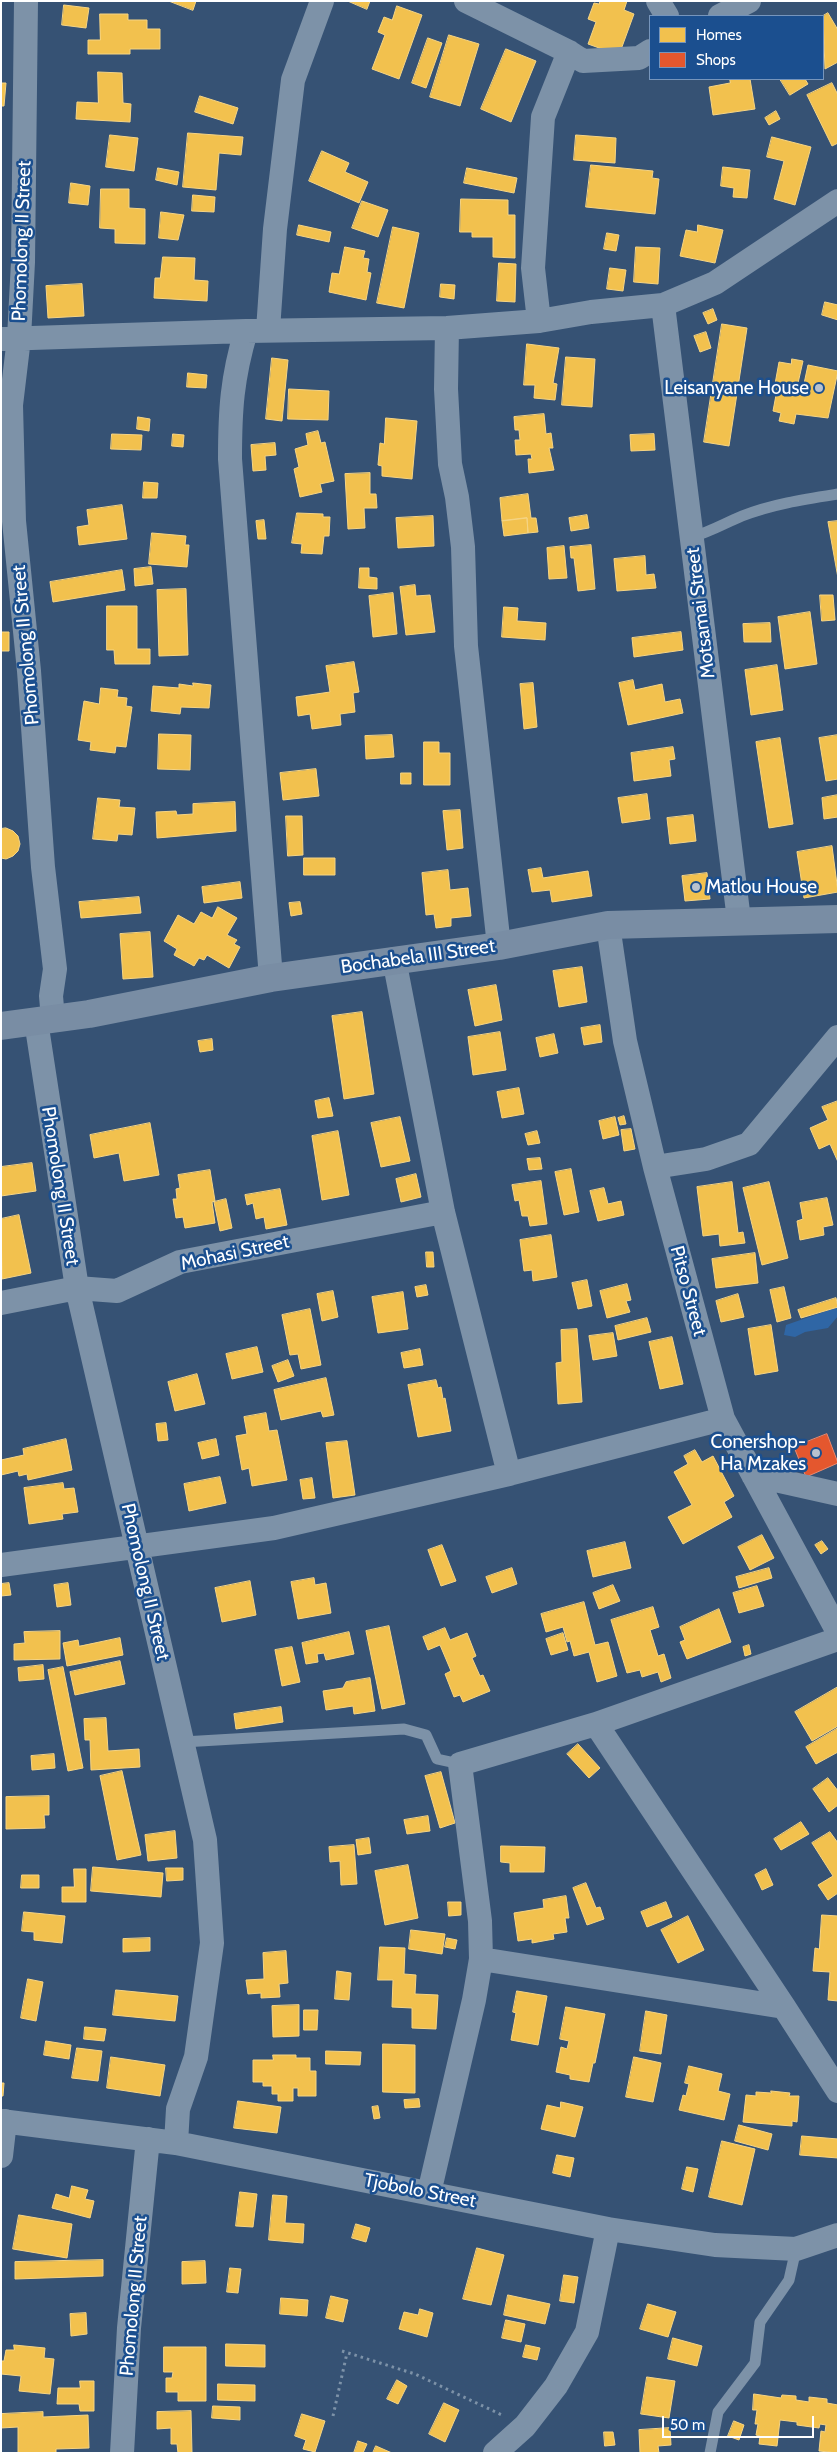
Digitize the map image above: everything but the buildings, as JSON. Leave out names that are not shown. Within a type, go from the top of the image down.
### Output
[{"type":"street","name":"Phomolong II Street","points":[[26,1],[23,262],[10,338],[11,405],[14,521],[29,671],[43,868],[55,969],[51,996],[44,1020],[77,1288],[205,1840],[212,1943],[196,2057],[178,2109],[176,2142]]},
{"type":"street","points":[[271,978],[230,459],[230,408],[236,367],[257,330],[275,229],[293,80],[322,1]]},
{"type":"street","points":[[466,1],[583,61],[638,58],[649,52]]},
{"type":"street","points":[[658,1],[666,15]]},
{"type":"street","points":[[722,15],[749,1]]},
{"type":"street","points":[[539,321],[533,268],[543,117],[553,85],[568,52]]},
{"type":"street","points":[[10,338],[257,330],[447,328],[539,321],[591,312],[663,305],[715,282],[838,201]]},
{"type":"street","name":"Motsamai Street","points":[[663,305],[739,920]]},
{"type":"street","points":[[447,328],[446,389],[450,464],[457,497],[463,547],[466,646],[498,946]]},
{"type":"street","name":"Bochabela III Street","points":[[1,1026],[89,1014],[271,978],[394,959],[498,946],[608,925],[739,920],[838,919]]},
{"type":"street","name":"Pitso Street","points":[[608,925],[625,1042],[655,1167],[723,1419],[838,1632]]},
{"type":"street","points":[[394,959],[443,1212],[509,1474]]},
{"type":"street","points":[[655,1167],[706,1159],[749,1144],[838,1037]]},
{"type":"street","name":"Mohasi Street","points":[[1,1303],[77,1288],[117,1291],[180,1262],[443,1212]]},
{"type":"street","points":[[1,1565],[274,1528],[509,1474],[723,1419]]},
{"type":"street","points":[[753,1475],[838,1494]]},
{"type":"street","points":[[429,2193],[474,2000],[481,1959],[480,1921],[460,1764],[596,1724],[838,1639]]},
{"type":"street","points":[[596,1724],[838,2091]]},
{"type":"street","points":[[481,1959],[784,2007]]},
{"type":"street","points":[[1,2156],[3,2121]]},
{"type":"street","name":"Tjobolo Street","points":[[3,2121],[176,2142],[608,2229],[715,2245],[796,2249],[838,2235]]},
{"type":"street","name":"Phomolong II Street","points":[[122,2453],[129,2328],[148,2139]]},
{"type":"street","points":[[495,2453],[525,2426],[556,2386],[587,2332],[608,2229]]},
{"type":"lane","points":[[692,537],[712,531],[743,516],[804,500],[838,494]]},
{"type":"lane","points":[[183,1742],[404,1729],[426,1735],[437,1759],[460,1764]]},
{"type":"lane","points":[[710,2453],[718,2412],[755,2363],[760,2322],[789,2280],[796,2249]]},
{"type":"path","points":[[342,2351],[415,2374],[525,2426]]},
{"type":"path","points":[[333,2416],[347,2353]]},
{"type":"shaded area","points":[[838,1307],[838,1316],[828,1328],[805,1332],[795,1337],[784,1335],[786,1325]]},
{"type":"place","name":"Leisanyane House","points":[[819,388]]},
{"type":"place","name":"Matlou House","points":[[696,887]]},
{"type":"place","name":"Conershop- Ha Mzakes","points":[[816,1453]]}]
